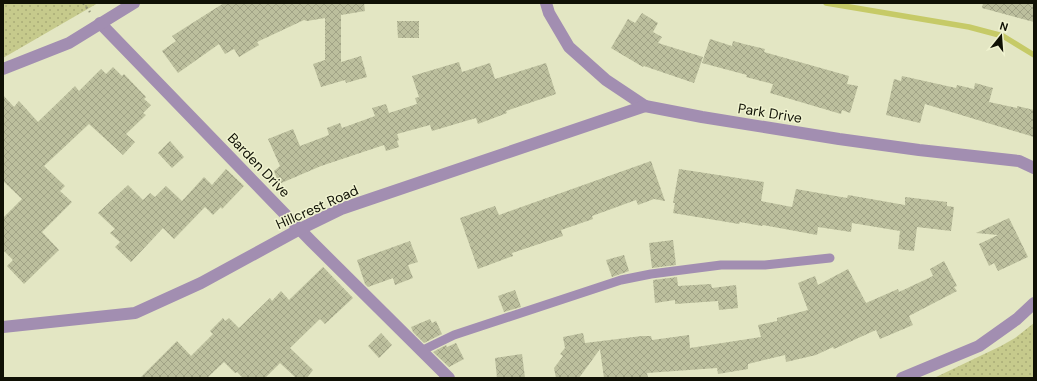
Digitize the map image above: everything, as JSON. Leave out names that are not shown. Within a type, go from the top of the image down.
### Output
[{"type":"street","points":[[3,69],[69,43],[134,3]]},
{"type":"street","name":"Park Drive","points":[[546,3],[549,13],[569,47],[606,80],[645,106],[702,117],[846,140],[1019,161],[1034,168]]},
{"type":"street","name":"Barden Drive","points":[[100,23],[300,229],[449,378]]},
{"type":"street","name":"Hillcrest Road","points":[[3,327],[135,313],[201,283],[300,229],[341,209],[645,106]]},
{"type":"street","points":[[902,378],[979,346],[1017,319],[1034,303]]},
{"type":"lane","points":[[421,351],[454,335],[629,279],[651,274],[721,265],[765,265],[830,258]]},
{"type":"green space","points":[[3,3],[98,3],[3,58]]},
{"type":"green space","points":[[1034,323],[1034,378],[934,378],[1001,346],[1015,338]]},
{"type":"building","points":[[224,3],[364,3],[365,11],[341,15],[341,62],[361,56],[367,77],[346,83],[345,80],[321,87],[313,64],[325,60],[325,18],[307,21],[304,20],[257,42],[259,45],[239,57],[234,49],[225,54],[219,44],[178,73],[162,51],[176,41],[172,36]]},
{"type":"building","points":[[983,3],[1034,3],[1034,22],[982,8]]},
{"type":"building","points":[[642,13],[658,23],[653,32],[662,37],[658,43],[703,57],[694,83],[644,66],[643,67],[611,48],[628,19],[635,23]]},
{"type":"building","points":[[397,21],[419,21],[419,38],[398,38]]},
{"type":"building","points":[[710,39],[732,46],[733,41],[765,49],[764,52],[849,76],[847,84],[858,86],[850,113],[842,110],[841,114],[770,93],[773,84],[746,77],[747,75],[702,63]]},
{"type":"building","points":[[459,62],[462,72],[490,63],[495,79],[546,63],[556,94],[506,111],[507,113],[478,124],[476,118],[432,131],[430,125],[397,134],[399,147],[386,151],[384,145],[321,166],[279,184],[274,171],[280,166],[268,139],[293,129],[300,146],[329,135],[327,128],[340,123],[342,128],[375,116],[372,108],[386,104],[389,113],[417,104],[415,98],[419,97],[412,76]]},
{"type":"building","points":[[113,67],[122,76],[124,74],[146,97],[144,99],[151,105],[143,113],[146,115],[126,134],[135,142],[123,155],[89,124],[44,166],[65,186],[60,191],[72,202],[42,232],[59,250],[24,284],[7,266],[13,260],[3,250],[3,218],[22,199],[3,181],[3,95],[14,107],[19,101],[38,122],[75,86],[79,91],[101,69],[106,74]]},
{"type":"building","points":[[902,76],[956,88],[957,85],[974,89],[975,83],[993,88],[989,102],[1034,110],[1034,137],[925,104],[920,123],[886,115],[894,79],[901,81]]},
{"type":"building","points":[[170,141],[184,157],[172,168],[158,153]]},
{"type":"building","points":[[651,161],[665,201],[654,199],[638,205],[636,200],[592,216],[593,219],[561,230],[563,236],[512,253],[513,256],[478,269],[460,218],[495,206],[499,215]]},
{"type":"building","points":[[226,169],[244,186],[222,209],[221,207],[213,215],[205,207],[174,239],[163,228],[131,262],[115,247],[120,242],[110,233],[115,229],[98,213],[128,185],[143,200],[150,193],[155,197],[166,186],[182,201],[204,177],[212,185]]},
{"type":"building","points":[[679,169],[764,182],[761,201],[792,207],[796,189],[847,198],[848,195],[905,205],[905,197],[947,202],[947,206],[954,207],[951,231],[917,227],[914,251],[898,249],[900,231],[852,223],[851,232],[818,227],[817,235],[763,225],[740,222],[739,224],[673,213],[675,203],[673,203]]},
{"type":"building","points":[[1009,218],[1028,257],[998,271],[994,263],[989,266],[979,244],[998,235],[976,233]]},
{"type":"building","points":[[673,240],[676,265],[652,268],[649,243]]},
{"type":"building","points":[[410,241],[418,262],[408,265],[413,278],[395,285],[393,278],[368,287],[365,284],[357,260]]},
{"type":"building","points":[[624,255],[629,271],[612,277],[606,260]]},
{"type":"building","points":[[944,261],[957,286],[954,287],[957,291],[909,316],[913,325],[880,339],[876,330],[834,349],[833,347],[816,355],[786,362],[785,355],[748,364],[748,369],[718,374],[717,368],[647,373],[648,378],[604,378],[600,349],[579,378],[556,378],[554,368],[563,356],[560,354],[565,348],[563,337],[583,333],[585,343],[642,336],[651,336],[652,340],[689,335],[690,348],[761,337],[758,325],[777,321],[777,318],[808,310],[798,283],[815,276],[818,285],[848,269],[866,303],[898,289],[899,292],[933,276],[930,269]]},
{"type":"building","points":[[323,267],[353,298],[325,324],[320,319],[290,348],[313,370],[307,378],[296,378],[280,363],[265,378],[243,378],[237,372],[235,373],[224,362],[207,378],[140,378],[177,341],[191,356],[213,334],[210,331],[223,318],[225,321],[229,318],[239,328],[270,298],[272,301],[281,291],[289,300]]},
{"type":"building","points":[[677,277],[678,286],[711,284],[712,288],[736,285],[738,308],[719,310],[718,301],[675,304],[675,300],[655,303],[653,280]]},
{"type":"building","points":[[515,290],[521,307],[504,312],[498,296]]},
{"type":"building","points":[[430,319],[432,323],[436,321],[442,334],[424,343],[413,332],[411,327]]},
{"type":"building","points":[[381,333],[392,345],[379,358],[368,346]]},
{"type":"building","points":[[456,343],[464,359],[449,367],[433,352],[446,345],[447,347]]},
{"type":"building","points":[[522,354],[525,378],[497,378],[495,358]]},
{"type":"waterway","points":[[826,3],[969,27],[1003,36],[1034,55]]}]
